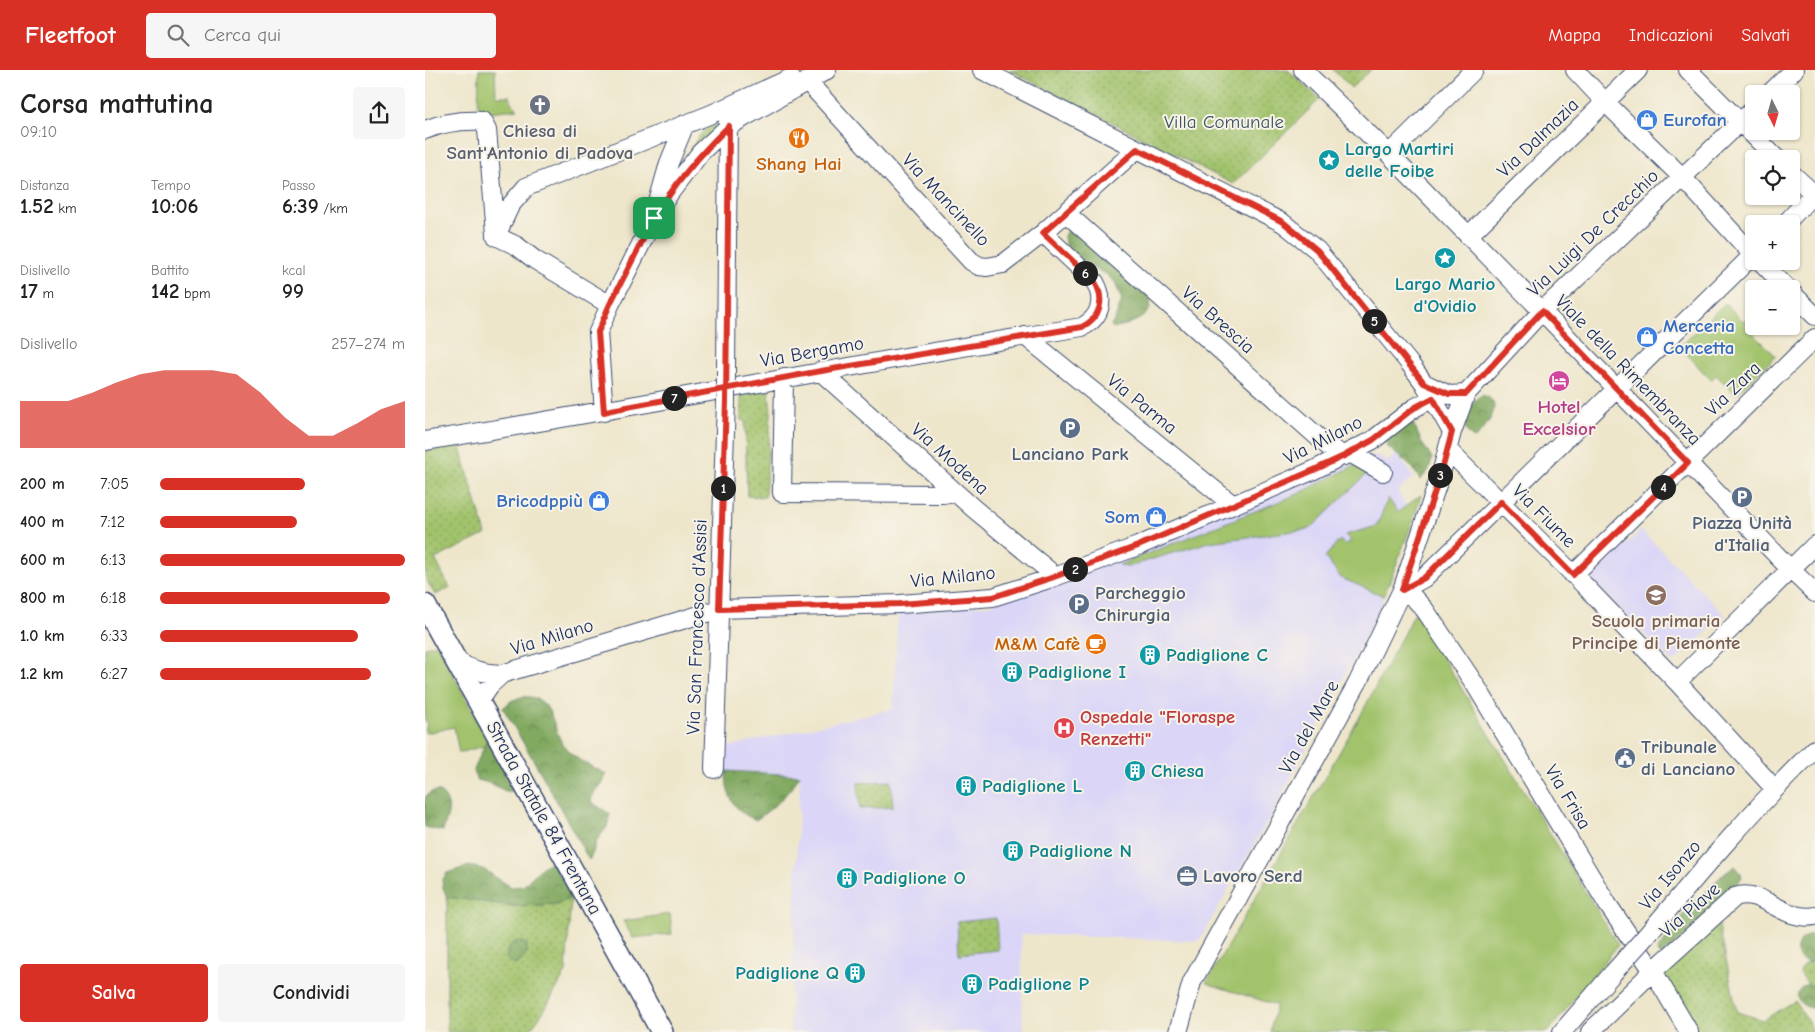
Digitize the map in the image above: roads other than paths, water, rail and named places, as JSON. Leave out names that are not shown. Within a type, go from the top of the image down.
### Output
[{"type":"main road","name":"Strada Statale 84 Frentana","points":[[425,605],[662,1032]]},
{"type":"street","points":[[496,236],[509,206],[526,187],[807,75],[827,70]]},
{"type":"street","points":[[982,70],[1283,222],[1323,258],[1429,391],[1452,432]]},
{"type":"street","name":"Viale della Rimembranza","points":[[1303,70],[1389,154],[1815,593]]},
{"type":"street","points":[[1389,154],[1474,70]]},
{"type":"street","points":[[1575,70],[1682,177],[1745,245]]},
{"type":"street","name":"Via Dalmazia","points":[[1468,236],[1637,70]]},
{"type":"street","points":[[1688,70],[1768,150]]},
{"type":"street","points":[[1778,85],[1794,70]]},
{"type":"street","points":[[604,412],[598,332],[610,304],[654,218],[669,194],[701,152],[729,126],[807,75]]},
{"type":"street","name":"Via Mancinello","points":[[807,75],[971,261],[979,266],[987,267],[1003,264],[1043,233],[1137,149]]},
{"type":"street","name":"Via San Francesco d'Assisi","points":[[713,769],[726,401],[729,126],[725,108]]},
{"type":"street","name":"Via Luigi De Crecchio","points":[[1452,432],[1466,394],[1542,311],[1745,116]]},
{"type":"street","points":[[425,130],[437,125],[465,120],[482,121],[487,130],[496,236]]},
{"type":"street","points":[[654,218],[669,162],[685,124]]},
{"type":"street","points":[[1793,215],[1813,191],[1800,180]]},
{"type":"street","name":"Via Brescia","points":[[1066,213],[1327,446],[1383,472]]},
{"type":"street","name":"Via Bergamo","points":[[425,441],[604,412],[821,371],[1082,327],[1090,323],[1097,316],[1100,308],[1100,290],[1095,282],[1043,233]]},
{"type":"street","points":[[496,236],[517,246],[535,260],[610,304]]},
{"type":"street","points":[[1402,590],[1424,578],[1745,264]]},
{"type":"street","points":[[1768,270],[1779,280]]},
{"type":"street","points":[[1800,301],[1815,316]]},
{"type":"street","name":"Via Parma","points":[[1025,336],[1233,505]]},
{"type":"street","name":"Via Zara","points":[[1573,575],[1815,338]]},
{"type":"street","name":"Via Modena","points":[[821,371],[955,492],[1049,570],[1051,578]]},
{"type":"street","points":[[784,378],[782,493],[943,494],[955,492]]},
{"type":"street","points":[[1429,391],[1466,394]]},
{"type":"street","name":"Via Milano","points":[[457,661],[479,672],[502,674],[719,609],[900,604],[993,597],[1138,546],[1347,455],[1373,440],[1414,408],[1429,391]]},
{"type":"street","name":"Via del Mare","points":[[1178,1032],[1191,982],[1358,682],[1402,590],[1448,450],[1452,432]]},
{"type":"street","name":"Via Fiume","points":[[1448,450],[1677,682],[1774,788]]},
{"type":"street","points":[[1677,682],[1815,545]]},
{"type":"street","name":"Via Frisa","points":[[1402,590],[1414,598],[1425,610],[1471,679],[1608,905],[1653,971],[1689,1032]]},
{"type":"street","name":"Via Milano","points":[[479,700],[490,685],[502,674]]},
{"type":"street","name":"Via Isonzo","points":[[1562,1032],[1724,843],[1774,788],[1815,749]]},
{"type":"street","name":"Via Piave","points":[[1590,1032],[1653,971],[1730,902],[1742,895],[1756,896],[1784,913],[1796,917],[1807,918],[1815,916]]},
{"type":"place","name":"Chiesa di Sant'Antonio di Padova","points":[[540,105]]},
{"type":"place","name":"Eurofan","points":[[1647,120]]},
{"type":"place","name":"Shang Hai","points":[[799,138]]},
{"type":"place","name":"Largo Martiri delle Foibe","points":[[1329,160]]},
{"type":"place","name":"Largo Mario d'Ovidio","points":[[1445,258]]},
{"type":"place","name":"Merceria Concetta","points":[[1647,337]]},
{"type":"place","name":"Hotel Excelsior","points":[[1559,381]]},
{"type":"place","name":"Lanciano Park","points":[[1070,428]]},
{"type":"place","name":"Piazza Unità d'Italia","points":[[1742,497]]},
{"type":"place","name":"Bricodppiù","points":[[599,501]]},
{"type":"place","name":"Som","points":[[1156,517]]},
{"type":"place","name":"Scuola primaria Principe di Piemonte","points":[[1656,595]]},
{"type":"place","name":"Parcheggio Chirurgia","points":[[1079,604]]},
{"type":"place","name":"M&M Cafè","points":[[1096,644]]},
{"type":"place","name":"Padiglione C","points":[[1150,655]]},
{"type":"place","name":"Padiglione I","points":[[1012,672]]},
{"type":"place","name":"Ospedale \"Floraspe Renzetti\"","points":[[1064,728]]},
{"type":"place","name":"Tribunale di Lanciano","points":[[1625,758]]},
{"type":"place","name":"Chiesa","points":[[1135,771]]},
{"type":"place","name":"Padiglione L","points":[[966,786]]},
{"type":"place","name":"Padiglione N","points":[[1013,851]]},
{"type":"place","name":"Lavoro Ser.d","points":[[1187,876]]},
{"type":"place","name":"Padiglione O","points":[[847,878]]},
{"type":"place","name":"Padiglione Q","points":[[855,973]]},
{"type":"place","name":"Padiglione P","points":[[972,984]]},
{"type":"park label","name":"Villa Comunale","points":[[1224,122]]}]
